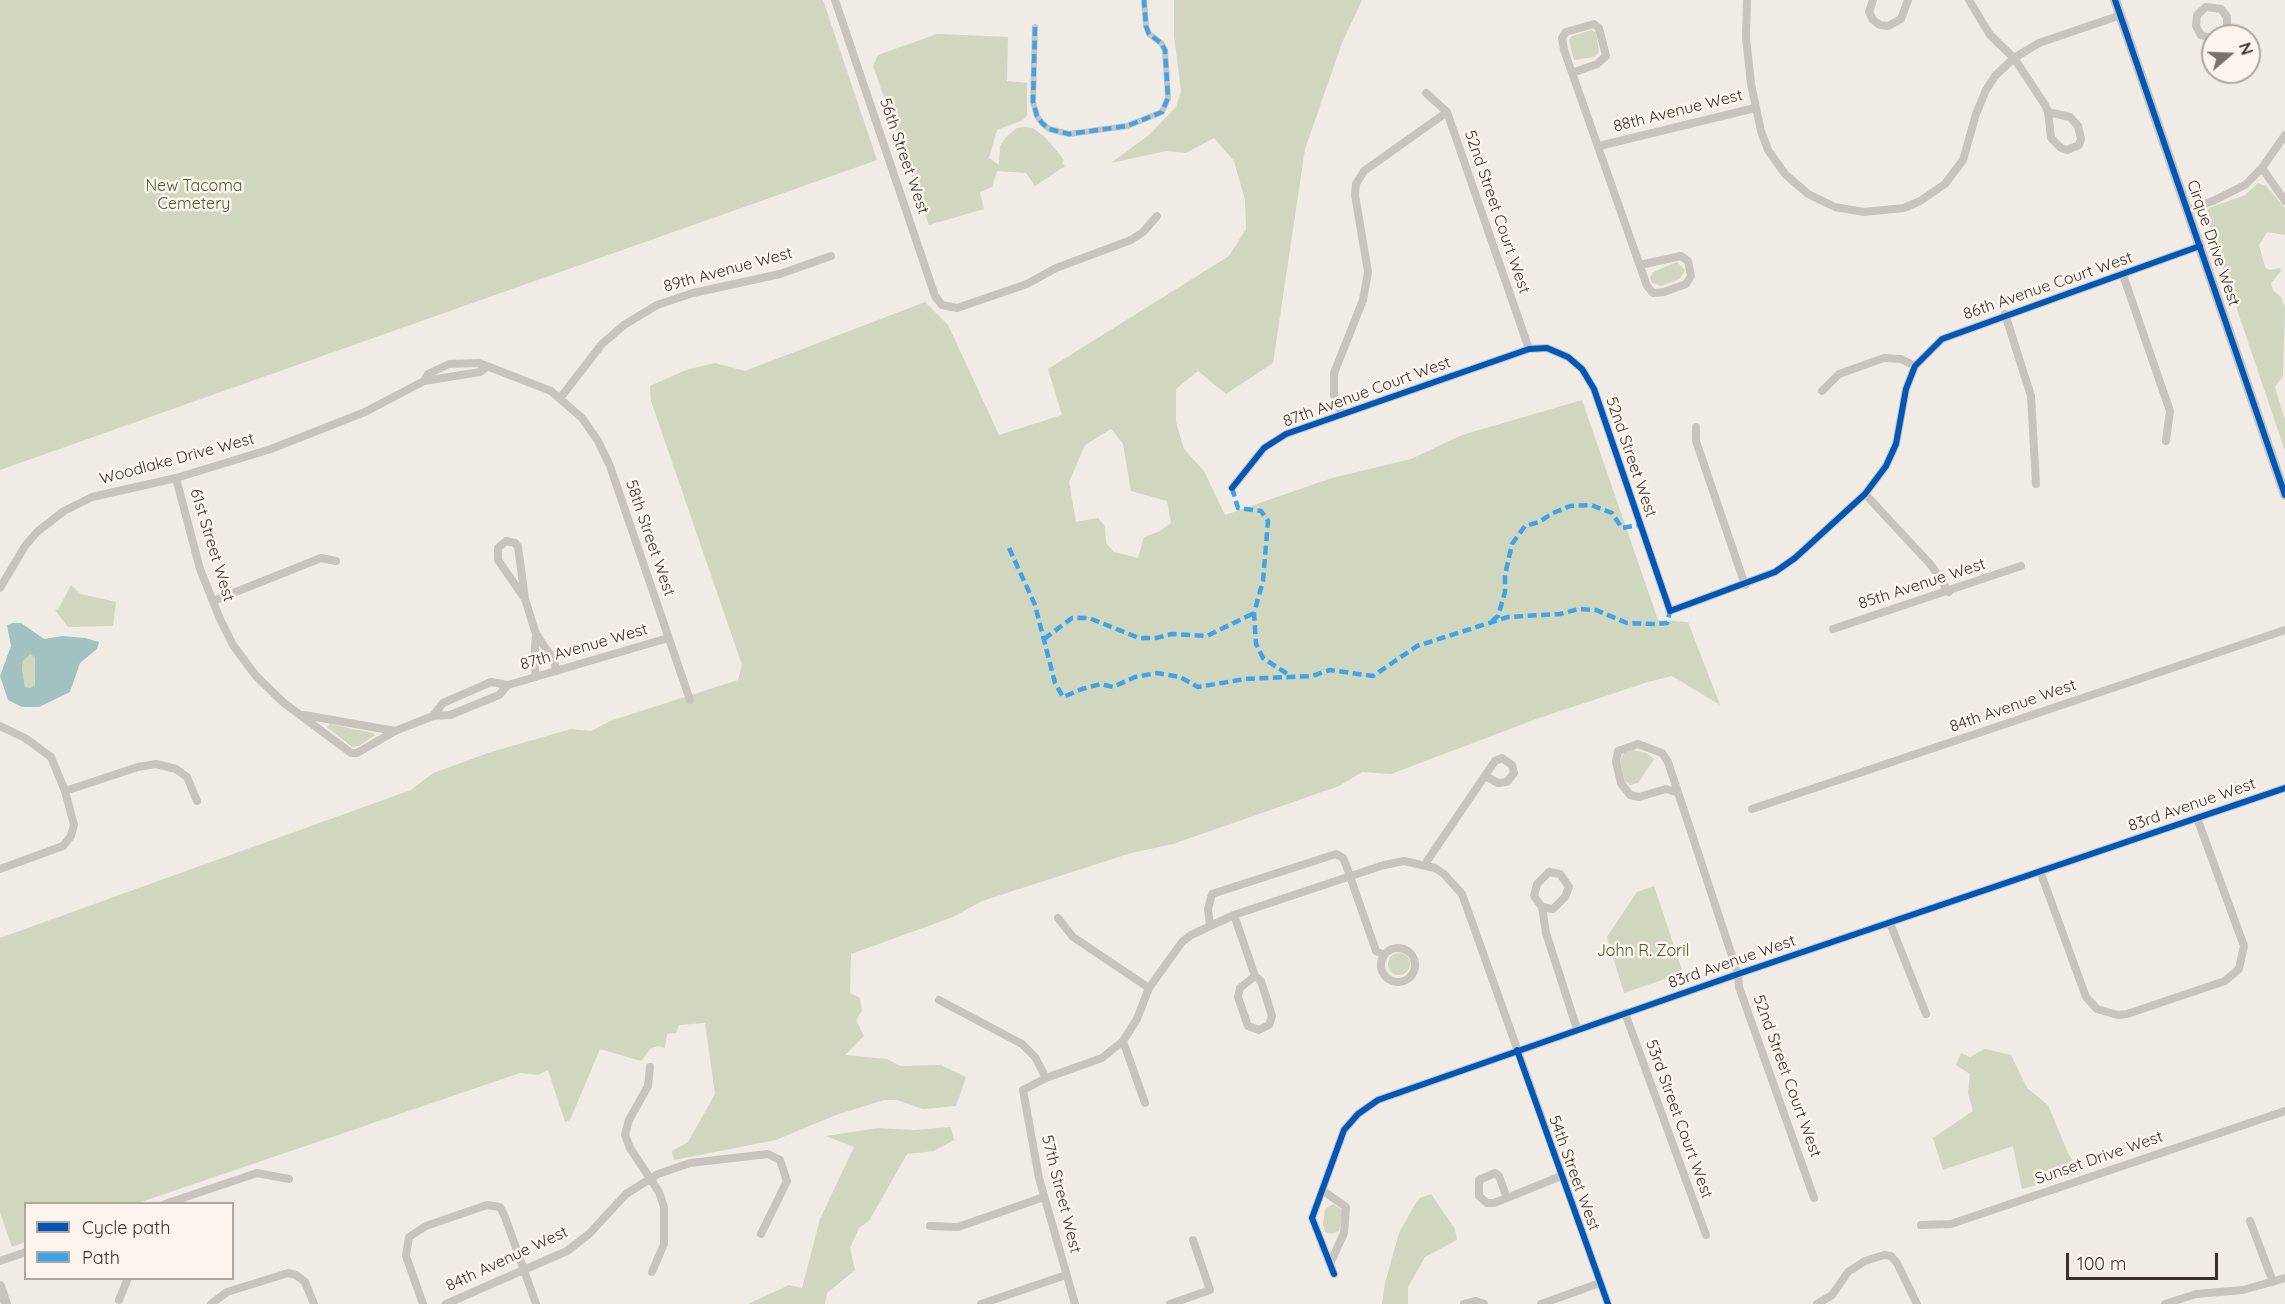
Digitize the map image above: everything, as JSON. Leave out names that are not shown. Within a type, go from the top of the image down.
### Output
[{"type":"street","name":"56th Street West","points":[[835,0],[935,296],[942,305],[957,308],[1027,284],[1056,268],[1131,240],[1143,232],[1157,216]]},
{"type":"street","points":[[1035,27],[1033,102],[1037,116],[1042,123],[1049,129],[1069,134],[1127,126],[1162,112],[1168,98],[1165,50],[1161,43],[1149,34],[1146,26],[1144,0]]},
{"type":"street","points":[[1747,0],[1748,61],[1755,108]]},
{"type":"street","points":[[1873,0],[1869,12],[1873,20],[1880,25],[1888,26],[1901,19],[1908,0]]},
{"type":"street","points":[[1969,0],[1990,35],[2014,58],[2048,112],[2051,138],[2061,148],[2067,150],[2079,145],[2081,139],[2078,126],[2070,117],[2048,112]]},
{"type":"street","name":"Cirque Drive West","points":[[2115,0],[2285,495]]},
{"type":"street","points":[[2201,35],[2196,26],[2197,15],[2211,3],[2221,9],[2227,17],[2227,24]]},
{"type":"street","name":"88th Avenue West","points":[[1599,146],[1755,108],[1768,150],[1779,167],[1800,188],[1826,203],[1845,210],[1864,212],[1894,210],[1934,194],[1956,173],[1969,146],[1982,98],[1995,76],[2014,58],[2039,43],[2121,15]]},
{"type":"street","points":[[1572,73],[1597,64],[1606,56],[1599,28],[1594,24],[1566,32],[1562,38],[1572,73],[1599,146],[1640,265],[1649,290],[1653,293],[1686,284],[1691,276],[1688,261],[1681,256],[1646,266],[1640,265]]},
{"type":"street","name":"52nd Street Court West","points":[[1426,93],[1447,112],[1529,349]]},
{"type":"street","points":[[1342,414],[1334,396],[1334,373],[1363,300],[1368,272],[1355,195],[1356,184],[1364,171],[1447,112]]},
{"type":"street","points":[[2187,210],[2234,192],[2262,168],[2285,135]]},
{"type":"street","points":[[2262,168],[2285,201]]},
{"type":"street","name":"86th Avenue Court West","points":[[1915,366],[1942,339],[2005,314],[2123,275],[2199,246]]},
{"type":"street","name":"89th Avenue West","points":[[561,397],[602,344],[624,325],[657,304],[693,293],[780,274],[831,256]]},
{"type":"street","points":[[2123,275],[2170,411],[2166,441]]},
{"type":"street","points":[[2005,314],[2031,396],[2036,484]]},
{"type":"street","name":"52nd Street West","points":[[1529,349],[1542,347],[1558,352],[1582,369],[1588,378],[1670,611],[1745,585]]},
{"type":"street","name":"87th Avenue Court West","points":[[1232,488],[1253,460],[1275,440],[1342,414],[1529,349]]},
{"type":"street","points":[[1696,427],[1696,441],[1745,585],[1774,572],[1795,558],[1865,494],[1886,466],[1896,444],[1906,389],[1915,366],[1901,359],[1884,358],[1839,374],[1822,391]]},
{"type":"street","name":"Woodlake Drive West","points":[[0,588],[25,546],[37,532],[75,504],[106,492],[176,478],[306,437],[365,412],[424,381],[428,374],[449,364],[472,362],[529,381],[561,397]]},
{"type":"street","name":"58th Street West","points":[[561,397],[582,418],[604,453],[690,700]]},
{"type":"street","name":"61st Street West","points":[[176,478],[201,569],[225,630],[245,663],[284,703],[316,726]]},
{"type":"street","points":[[1865,494],[1936,571],[1949,592]]},
{"type":"street","points":[[525,599],[498,560],[498,548],[506,541],[515,543],[521,556],[525,599],[536,634],[553,659],[557,671]]},
{"type":"street","points":[[213,601],[321,558],[336,561]]},
{"type":"street","name":"85th Avenue West","points":[[1833,629],[2021,566]]},
{"type":"street","name":"84th Avenue West","points":[[1752,809],[2285,630]]},
{"type":"street","points":[[536,634],[534,662],[536,677]]},
{"type":"street","name":"87th Avenue West","points":[[433,716],[443,703],[491,682],[508,685],[668,638]]},
{"type":"street","name":"87th Avenue West","points":[[316,726],[351,753],[357,753],[395,731],[433,716],[450,715],[499,695],[508,685]]},
{"type":"street","points":[[300,715],[395,731]]},
{"type":"street","points":[[0,726],[26,738],[51,757],[65,791],[74,825],[68,842],[57,849],[0,869]]},
{"type":"street","name":"52nd Street Court West","points":[[1676,792],[1666,789],[1639,797],[1630,795],[1621,783],[1616,762],[1618,752],[1634,744],[1662,753],[1668,762],[1737,974],[1739,987],[1814,1198]]},
{"type":"street","points":[[65,791],[138,767],[156,764],[176,769],[187,777],[197,801]]},
{"type":"street","points":[[939,1000],[1022,1044],[1035,1057],[1046,1078],[1102,1058],[1123,1041],[1137,1019],[1149,988],[1182,942],[1210,925],[1234,915],[1393,862],[1425,864],[1487,777]]},
{"type":"street","name":"83rd Avenue West","points":[[1334,1274],[1312,1218],[1344,1130],[1368,1106],[1389,1096],[1577,1029],[2285,788]]},
{"type":"street","points":[[2040,871],[2086,997],[2105,1013],[2127,1014],[2225,981],[2239,969],[2244,955],[2242,938],[2197,818]]},
{"type":"street","points":[[1210,925],[1209,900],[1212,894],[1336,854],[1343,858],[1376,951],[1384,955]]},
{"type":"street","name":"54th Street West","points":[[1425,864],[1441,872],[1462,894],[1560,1176],[1608,1304]]},
{"type":"street","points":[[1542,907],[1553,909],[1568,893],[1568,882],[1560,874],[1549,872],[1537,884],[1534,896],[1542,907],[1546,933],[1577,1029]]},
{"type":"street","points":[[1234,915],[1255,976],[1261,981],[1272,1014],[1270,1024],[1261,1030],[1248,1026],[1238,996],[1240,988],[1255,976]]},
{"type":"street","points":[[1058,918],[1073,937],[1149,988]]},
{"type":"street","points":[[1890,923],[1926,1014]]},
{"type":"street","points":[[1397,948],[1408,951],[1416,966],[1412,976],[1397,983],[1386,978],[1381,968],[1384,955],[1397,948]]},
{"type":"street","name":"53rd Street Court West","points":[[1625,1013],[1706,1235]]},
{"type":"street","points":[[1123,1041],[1145,1103]]},
{"type":"street","points":[[650,1067],[648,1086],[629,1120],[625,1135],[630,1148],[651,1178],[664,1207],[666,1229],[661,1256],[652,1272]]},
{"type":"street","name":"57th Street West","points":[[1046,1078],[1023,1090],[1044,1197],[1075,1304]]},
{"type":"street","name":"Sunset Drive West","points":[[1921,1225],[1951,1224],[2285,1111]]},
{"type":"street","name":"84th Avenue West","points":[[446,1304],[497,1280],[524,1272],[579,1243],[617,1201],[651,1178],[690,1163],[768,1154],[780,1160],[787,1181],[761,1234]]},
{"type":"street","points":[[168,1202],[257,1173],[290,1179]]},
{"type":"street","points":[[1507,1198],[1560,1176]]},
{"type":"street","points":[[1322,1190],[1346,1207],[1344,1233],[1330,1264]]},
{"type":"street","points":[[930,1226],[958,1227],[1044,1197]]},
{"type":"street","points":[[423,1304],[406,1256],[412,1234],[426,1226],[487,1205],[500,1207],[536,1304]]},
{"type":"street","points":[[2250,1221],[2273,1282]]},
{"type":"street","points":[[1170,1304],[1210,1290],[1193,1240]]},
{"type":"street","points":[[0,1261],[24,1253]]},
{"type":"street","points":[[1817,1304],[1832,1295],[1848,1272],[1865,1261],[1884,1255],[1891,1256],[1897,1263],[1917,1304]]},
{"type":"street","points":[[211,1303],[234,1289],[279,1275],[294,1274],[305,1282],[314,1304]]},
{"type":"street","points":[[981,1304],[1066,1275]]},
{"type":"street","points":[[2165,1304],[2196,1294],[2243,1290],[2285,1278]]},
{"type":"street","points":[[120,1300],[127,1280]]},
{"type":"street","points":[[1541,1304],[1600,1283]]},
{"type":"street","points":[[0,1286],[6,1304]]},
{"type":"street","points":[[1464,1304],[1476,1301],[1484,1304]]},
{"type":"green space","name":"New Tacoma Cemetery","points":[[0,0],[823,0],[877,160],[0,470]]},
{"type":"green space","points":[[1174,0],[1362,0],[1342,43],[1305,149],[1273,363],[1226,394],[1198,371],[1176,389],[1176,422],[1184,449],[1204,471],[1225,515],[1332,478],[1411,459],[1462,435],[1582,400],[1658,620],[1688,622],[1720,705],[1672,676],[1648,682],[1539,718],[1391,774],[1362,772],[1339,786],[1173,844],[1131,853],[982,901],[953,917],[851,954],[850,993],[860,998],[862,1011],[856,1020],[864,1036],[845,1055],[887,1059],[900,1066],[941,1065],[966,1077],[956,1106],[923,1109],[897,1100],[884,1100],[836,1115],[776,1140],[674,1160],[672,1151],[688,1142],[715,1094],[705,1023],[679,1025],[676,1033],[667,1034],[665,1048],[659,1046],[651,1048],[641,1061],[600,1049],[570,1120],[565,1122],[548,1070],[538,1075],[520,1073],[141,1202],[24,1202],[24,1242],[12,1247],[0,1212],[0,938],[411,790],[433,773],[491,752],[571,729],[591,731],[610,721],[738,680],[742,665],[651,401],[650,386],[686,370],[715,363],[745,371],[925,302],[948,325],[999,435],[1062,415],[1048,369],[1229,256],[1246,229],[1245,200],[1234,161],[1214,138],[1186,153],[1166,151],[1111,163],[1149,135],[1176,107],[1181,91],[1174,36]],"holes":[[[1111,429],[1123,444],[1131,491],[1167,501],[1171,523],[1160,531],[1144,537],[1138,558],[1114,552],[1106,543],[1105,526],[1098,518],[1076,522],[1069,482],[1085,445]]]},
{"type":"green space","points":[[1592,30],[1596,32],[1599,52],[1594,57],[1574,60],[1569,40],[1572,36]]},
{"type":"green space","points":[[937,34],[1008,37],[1007,81],[1027,83],[1027,115],[1023,120],[997,130],[989,158],[999,165],[1000,146],[1006,137],[1017,128],[1024,127],[1033,128],[1046,138],[1064,160],[1062,163],[1065,166],[1035,186],[1026,173],[997,171],[992,187],[980,192],[984,209],[929,225],[873,66],[878,55]]},
{"type":"green space","points":[[2258,183],[2266,186],[2285,208],[2285,235],[2267,232],[2259,245],[2265,267],[2269,270],[2280,268],[2281,271],[2271,283],[2273,290],[2281,297],[2285,308],[2283,376],[2275,387],[2285,420],[2285,451],[2205,215],[2209,208],[2245,195]]},
{"type":"green space","points":[[1677,262],[1685,270],[1680,279],[1661,286],[1652,283],[1650,278],[1653,272]]},
{"type":"green space","points":[[71,585],[81,594],[116,602],[113,626],[68,627],[55,610],[58,610]]},
{"type":"green space","points":[[30,653],[35,657],[35,685],[30,688],[25,687],[22,669],[23,661]]},
{"type":"green space","points":[[330,724],[375,735],[359,746],[352,747],[327,727]]},
{"type":"green space","points":[[1633,750],[1646,753],[1654,759],[1638,783],[1631,785],[1625,781],[1620,761],[1624,753]]},
{"type":"green space","name":"John R. Zoril","points":[[1654,886],[1683,973],[1624,993],[1607,937],[1637,892]]},
{"type":"green space","points":[[1399,953],[1407,956],[1410,964],[1407,972],[1399,975],[1391,972],[1388,964],[1391,956]]},
{"type":"green space","points":[[1985,1049],[2011,1055],[2027,1088],[2048,1105],[2068,1153],[2080,1173],[2022,1189],[2013,1146],[1943,1170],[1933,1138],[1973,1111],[1968,1093],[1970,1074],[1956,1065],[1961,1053],[1970,1057]]},
{"type":"green space","points":[[951,1127],[954,1140],[934,1151],[907,1154],[869,1221],[859,1228],[850,1248],[855,1270],[827,1293],[825,1304],[748,1304],[789,1285],[802,1288],[820,1219],[854,1147],[826,1136],[878,1128],[914,1130]]},
{"type":"green space","points":[[1431,1194],[1455,1229],[1457,1240],[1425,1257],[1408,1287],[1408,1304],[1382,1304],[1385,1283],[1399,1233],[1420,1198]]},
{"type":"green space","points":[[1333,1204],[1344,1211],[1339,1231],[1332,1234],[1325,1232],[1323,1225],[1325,1209]]},
{"type":"water","points":[[21,623],[44,639],[62,636],[99,642],[97,649],[80,663],[70,692],[39,707],[22,707],[8,700],[0,676],[11,646],[7,625]],"holes":[[[30,654],[35,657],[35,685],[30,688],[25,687],[23,661]]]},
{"type":"marked path","points":[[1035,27],[1033,102],[1037,116],[1042,123],[1049,129],[1069,134],[1127,126],[1162,112],[1168,98],[1165,50],[1161,43],[1149,34],[1146,26],[1144,0]]},
{"type":"marked path","points":[[1232,488],[1238,508],[1261,511],[1268,521],[1263,581],[1254,613],[1256,644],[1263,658],[1292,677]]},
{"type":"marked path","points":[[1492,621],[1498,616],[1505,592],[1505,575],[1512,544],[1525,526],[1539,522],[1570,506],[1591,505],[1612,513],[1622,528],[1640,525]]},
{"type":"marked path","points":[[1009,548],[1035,605],[1055,683],[1063,697],[1101,684],[1113,687],[1135,677],[1157,673],[1180,677],[1198,687],[1245,679],[1312,676],[1330,670],[1373,676],[1417,646],[1508,617],[1560,614],[1579,609],[1596,610],[1627,623],[1656,624],[1667,623],[1670,611]]},
{"type":"marked path","points":[[1044,639],[1072,618],[1089,618],[1139,638],[1156,638],[1172,634],[1207,636],[1254,613]]},
{"type":"cycle path","points":[[2115,0],[2285,495]]},
{"type":"cycle path","points":[[1232,488],[1264,448],[1286,434],[1529,349],[1547,348],[1568,357],[1582,369],[1594,389],[1670,611],[1775,572],[1795,558],[1865,494],[1886,466],[1896,444],[1906,389],[1915,366],[1942,339],[2200,246]]},
{"type":"cycle path","points":[[1334,1274],[1312,1218],[1344,1130],[1358,1114],[1378,1100],[1738,974],[2285,788]]},
{"type":"cycle path","points":[[1517,1050],[1608,1304]]}]
